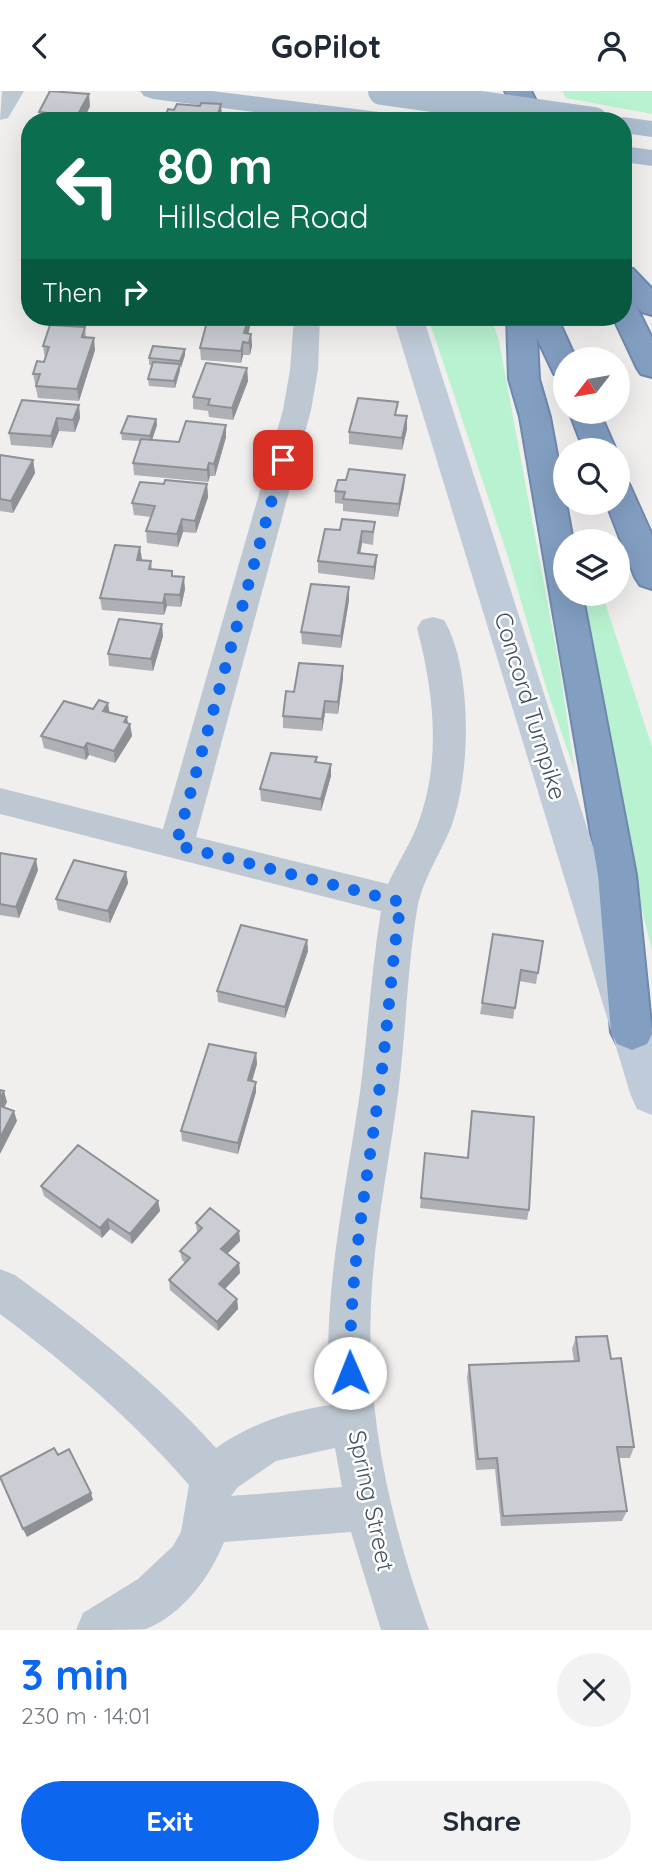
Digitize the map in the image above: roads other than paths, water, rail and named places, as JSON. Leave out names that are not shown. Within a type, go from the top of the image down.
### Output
[{"type":"highway","points":[[446,91],[455,112]]},
{"type":"highway","points":[[518,91],[528,112]]},
{"type":"highway","points":[[632,285],[652,306]]},
{"type":"highway","points":[[522,326],[524,379],[534,417],[617,875],[632,1032]]},
{"type":"highway","points":[[547,326],[556,347]]},
{"type":"highway","points":[[632,326],[652,368]]},
{"type":"highway","points":[[627,515],[652,577]]},
{"type":"main road","points":[[153,91],[302,112]]},
{"type":"main road","points":[[327,91],[340,112]]},
{"type":"main road","points":[[380,91],[530,112]]},
{"type":"main road","points":[[632,126],[652,129]]},
{"type":"main road","points":[[632,155],[652,158]]},
{"type":"main road","name":"Concord Turnpike","points":[[411,326],[652,1096]]},
{"type":"street","points":[[0,113],[13,91]]},
{"type":"street","points":[[176,845],[297,409],[304,370],[306,326]]},
{"type":"street","name":"Spring Street","points":[[405,1630],[368,1508],[353,1423],[350,1388],[351,1301],[401,902],[434,824],[447,779],[450,706],[433,628]]},
{"type":"street","points":[[0,801],[401,902]]},
{"type":"street","points":[[0,1289],[79,1347],[187,1447],[210,1501]]},
{"type":"street","points":[[100,1630],[153,1596],[183,1570],[198,1549],[210,1501],[239,1458],[272,1439],[300,1431],[353,1423]]},
{"type":"street","points":[[210,1501],[368,1508]]}]
